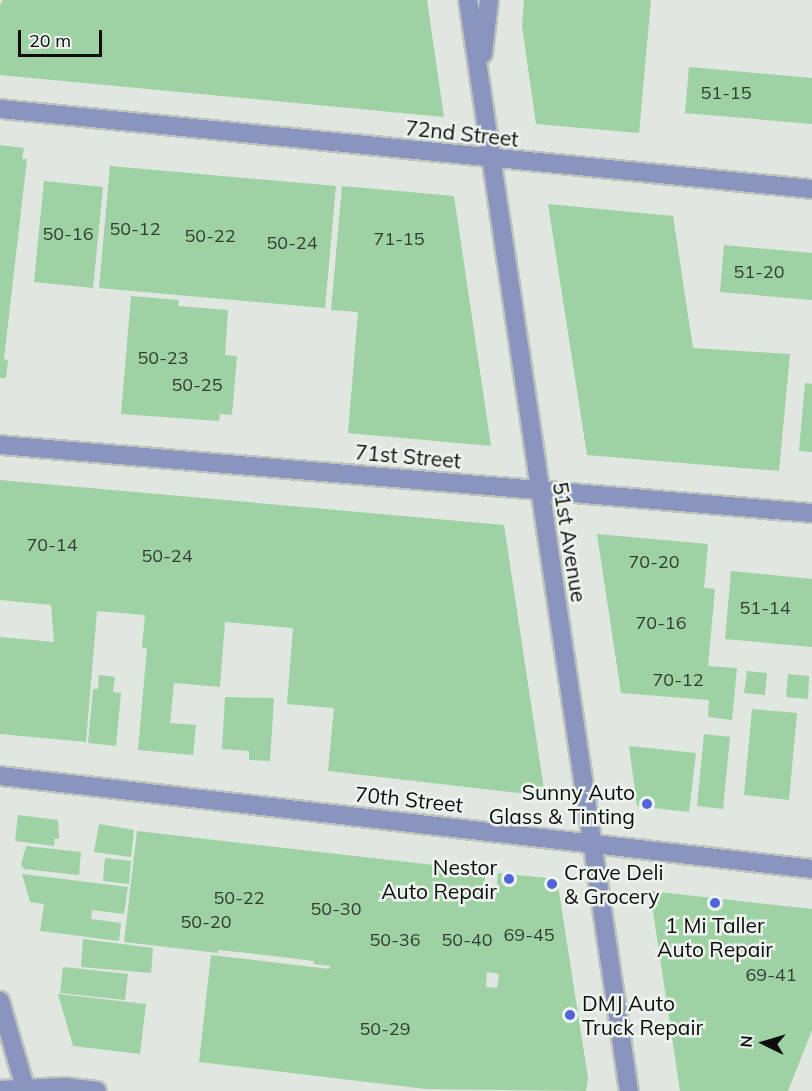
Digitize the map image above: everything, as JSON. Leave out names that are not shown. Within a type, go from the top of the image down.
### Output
[{"type":"street","name":"51st Avenue","points":[[468,0],[629,1091]]},
{"type":"street","points":[[480,77],[489,0]]},
{"type":"street","name":"72nd Street","points":[[0,109],[812,189]]},
{"type":"street","name":"71st Street","points":[[0,445],[812,513]]},
{"type":"street","name":"70th Street","points":[[0,776],[812,868]]},
{"type":"street","points":[[0,1001],[26,1090]]},
{"type":"street","points":[[0,1090],[65,1087],[97,1091]]},
{"type":"building","points":[[3,0],[427,0],[444,117],[0,75],[0,5]]},
{"type":"building","points":[[524,0],[651,0],[639,133],[536,124],[522,26]]},
{"type":"building","points":[[689,67],[812,78],[812,124],[685,113]]},
{"type":"building","points":[[0,145],[24,148],[22,159],[27,159],[4,359],[8,360],[6,378],[0,378]]},
{"type":"building","points":[[110,166],[336,186],[325,308],[99,288]]},
{"type":"building","points":[[44,181],[103,187],[93,288],[34,282]]},
{"type":"building","points":[[342,186],[454,196],[491,446],[348,433],[358,312],[331,310]]},
{"type":"building","points":[[548,204],[673,216],[693,348],[790,354],[779,471],[587,455]]},
{"type":"building","points":[[724,245],[812,253],[812,300],[720,292]]},
{"type":"building","points":[[131,296],[179,300],[178,306],[228,310],[225,355],[237,356],[232,415],[220,414],[219,421],[121,414]]},
{"type":"building","points":[[805,383],[812,384],[812,452],[799,451]]},
{"type":"building","points":[[0,480],[504,525],[545,796],[328,771],[334,708],[287,704],[293,628],[225,622],[220,687],[174,683],[170,723],[196,725],[193,755],[138,750],[147,648],[142,648],[145,615],[97,611],[86,742],[0,734],[0,637],[54,642],[51,605],[0,600]]},
{"type":"building","points":[[597,534],[708,544],[704,588],[715,589],[708,666],[737,668],[732,720],[708,717],[709,700],[621,693]]},
{"type":"building","points":[[731,571],[812,579],[812,647],[725,639]]},
{"type":"building","points":[[747,671],[767,673],[765,695],[744,693]]},
{"type":"building","points":[[788,674],[809,676],[808,699],[786,697]]},
{"type":"building","points":[[99,675],[115,677],[113,692],[121,693],[116,746],[88,743],[93,689],[98,689]]},
{"type":"building","points":[[225,697],[274,698],[270,761],[249,760],[249,751],[222,749]]},
{"type":"building","points":[[752,709],[797,713],[789,800],[744,795]]},
{"type":"building","points":[[704,734],[730,737],[723,809],[697,806]]},
{"type":"building","points":[[629,746],[696,753],[689,812],[637,806]]},
{"type":"building","points":[[18,815],[58,820],[59,839],[55,838],[54,846],[15,841]]},
{"type":"building","points":[[99,824],[134,830],[131,857],[94,852]]},
{"type":"building","points":[[137,831],[486,871],[483,896],[496,898],[498,873],[557,879],[588,1078],[586,1091],[426,1089],[199,1062],[211,955],[329,969],[330,966],[314,964],[314,961],[248,953],[218,950],[218,953],[124,942]],"holes":[[[487,972],[499,974],[497,988],[486,987]]]},
{"type":"building","points":[[26,846],[81,852],[79,875],[24,869],[21,865]]},
{"type":"building","points":[[105,858],[131,861],[129,884],[103,881]]},
{"type":"building","points":[[22,874],[128,887],[124,914],[92,910],[91,919],[121,923],[119,941],[40,931],[44,904],[30,902]]},
{"type":"building","points":[[650,891],[812,909],[812,1030],[788,1091],[680,1091]]},
{"type":"building","points":[[83,939],[153,948],[151,973],[81,967]]},
{"type":"building","points":[[63,967],[128,974],[125,1000],[60,993]]},
{"type":"building","points":[[58,994],[146,1004],[140,1054],[73,1046]]},
{"type":"place","name":"Sunny Auto Glass & Tinting","points":[[647,804]]},
{"type":"place","name":"Nestor Auto Repair","points":[[509,879]]},
{"type":"place","name":"Crave Deli & Grocery","points":[[552,884]]},
{"type":"place","name":"1 Mi Taller Auto Repair","points":[[715,903]]},
{"type":"place","name":"DMJ Auto Truck Repair","points":[[570,1015]]}]
